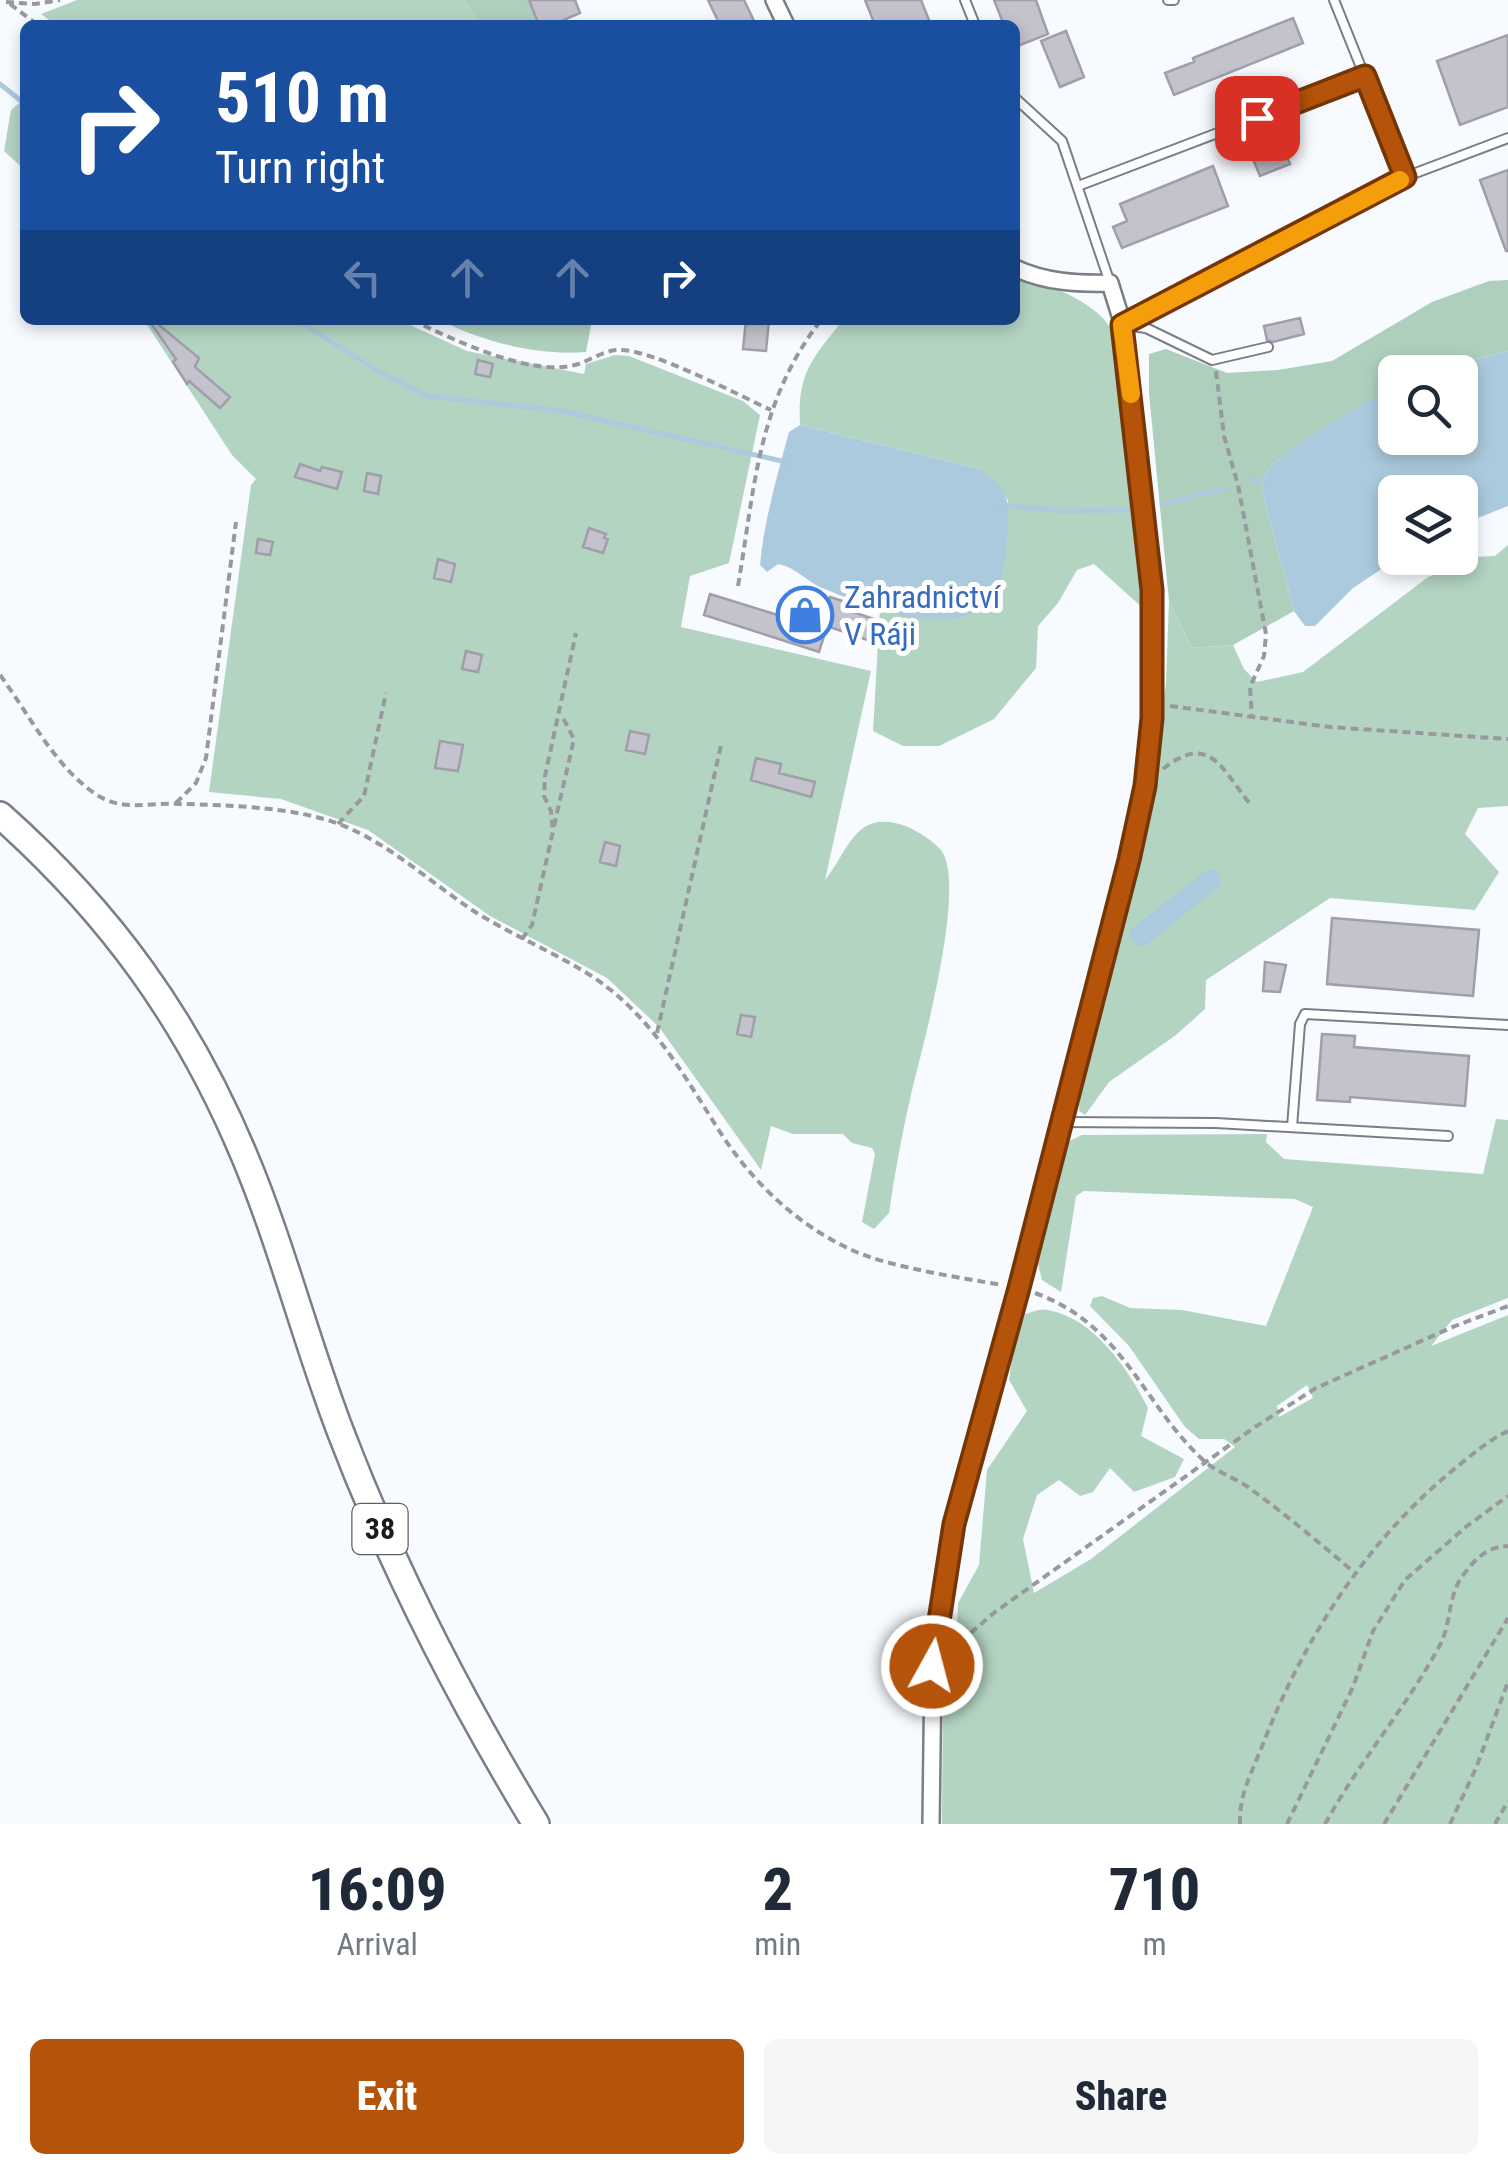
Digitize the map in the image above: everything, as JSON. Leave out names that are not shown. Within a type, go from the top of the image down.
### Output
[{"type":"main road","name":"38","points":[[0,815],[98,911],[137,961],[203,1066],[245,1157],[368,1503],[439,1652],[536,1824]]},
{"type":"street","points":[[932,1824],[932,1666],[954,1524],[1129,860],[1145,786],[1152,704],[1152,590],[1122,325],[1110,283],[1036,278],[1020,270]]},
{"type":"lane","points":[[1334,0],[1405,177]]},
{"type":"lane","points":[[1078,186],[1365,76]]},
{"type":"lane","points":[[1020,103],[1062,142],[1110,283]]},
{"type":"lane","points":[[1122,325],[1405,177],[1508,138]]},
{"type":"lane","points":[[1122,325],[1146,328],[1215,360],[1268,347]]},
{"type":"lane","points":[[1292,1127],[1300,1024],[1305,1014],[1508,1025]]},
{"type":"lane","points":[[1060,1122],[1216,1123],[1448,1136]]},
{"type":"path","points":[[6,1],[35,4],[60,0]]},
{"type":"path","points":[[6,1],[31,20]]},
{"type":"path","points":[[423,325],[486,354],[524,362],[575,365],[619,350],[634,353],[681,369],[771,410]]},
{"type":"path","points":[[738,586],[771,410],[802,345],[817,325]]},
{"type":"path","points":[[1215,360],[1224,436],[1238,485],[1266,634],[1264,656],[1250,687],[1252,718]]},
{"type":"path","points":[[176,803],[196,783],[206,758],[236,522]]},
{"type":"path","points":[[554,831],[544,796],[576,633]]},
{"type":"path","points":[[0,674],[66,768],[93,792],[117,806],[176,803],[249,808],[338,824],[382,847],[477,913],[621,995],[657,1033],[745,1166],[788,1210],[854,1251],[1019,1288],[1064,1306],[1114,1345],[1180,1435],[1205,1462],[1246,1486],[1356,1574]]},
{"type":"path","points":[[338,824],[364,796],[386,693]]},
{"type":"path","points":[[1152,704],[1347,728],[1508,739]]},
{"type":"path","points":[[522,939],[532,925],[574,738],[560,713]]},
{"type":"path","points":[[657,1033],[721,745]]},
{"type":"path","points":[[1145,786],[1180,755],[1208,754],[1250,805]]},
{"type":"path","points":[[932,1666],[995,1612],[1316,1388],[1508,1306]]},
{"type":"path","points":[[1240,1824],[1241,1796],[1303,1653],[1381,1537],[1435,1484],[1492,1438],[1508,1431]]},
{"type":"path","points":[[1287,1824],[1353,1688],[1372,1630],[1405,1580],[1508,1496]]},
{"type":"path","points":[[1325,1824],[1444,1638],[1448,1608],[1460,1578],[1495,1546],[1508,1546]]},
{"type":"path","points":[[1384,1824],[1508,1618]]},
{"type":"path","points":[[1450,1824],[1508,1682]]},
{"type":"path","points":[[1495,1824],[1508,1801]]},
{"type":"green space","points":[[77,0],[464,0],[476,20],[49,20],[41,14]]},
{"type":"green space","points":[[464,0],[529,0],[537,20],[476,20]]},
{"type":"green space","points":[[20,102],[20,165],[4,151],[11,110]]},
{"type":"green space","points":[[1020,277],[1053,287],[1092,309],[1109,326],[1119,351],[1145,610],[1094,564],[1077,570],[1058,603],[1038,626],[1036,668],[994,719],[939,746],[903,746],[873,731],[880,609],[926,619],[997,588],[1008,500],[979,469],[800,425],[801,392],[815,357],[839,325],[1020,325]]},
{"type":"green space","points":[[1508,280],[1508,351],[1478,359],[1478,355],[1378,355],[1378,396],[1286,454],[1264,476],[1262,491],[1294,611],[1233,645],[1192,648],[1169,601],[1149,393],[1149,354],[1166,349],[1227,373],[1332,361],[1432,302],[1489,281]]},
{"type":"green space","points":[[147,325],[410,325],[467,351],[584,374],[586,364],[615,355],[629,356],[743,401],[760,415],[729,563],[690,576],[681,627],[871,671],[825,880],[856,834],[876,822],[908,827],[928,839],[944,855],[949,875],[940,968],[889,1213],[874,1229],[862,1222],[875,1154],[872,1148],[852,1143],[843,1134],[793,1134],[771,1126],[761,1170],[659,1027],[607,978],[490,916],[368,830],[281,799],[209,792],[251,485],[256,479],[232,455]]},
{"type":"green space","points":[[451,325],[591,325],[586,352],[548,352],[474,335]]},
{"type":"green space","points":[[1508,545],[1508,806],[1478,808],[1465,834],[1499,872],[1475,910],[1330,898],[1206,980],[1205,1009],[1176,1035],[1109,1082],[1085,1115],[1079,1111],[1080,1092],[1149,816],[1166,683],[1169,601],[1192,648],[1233,645],[1244,669],[1257,682],[1303,672],[1428,577],[1478,575],[1478,557],[1495,556]]},
{"type":"green space","points":[[1496,1119],[1508,1120],[1508,1298],[1452,1320],[1431,1346],[1508,1315],[1508,1824],[942,1824],[943,1688],[954,1658],[967,1647],[957,1632],[958,1603],[979,1565],[987,1470],[1027,1411],[1009,1380],[1014,1345],[1025,1314],[1048,1310],[1065,1315],[1095,1335],[1120,1362],[1148,1408],[1141,1436],[1184,1459],[1175,1477],[1134,1492],[1110,1468],[1093,1492],[1080,1496],[1059,1480],[1037,1495],[1023,1539],[1034,1593],[1091,1559],[1235,1447],[1224,1439],[1199,1439],[1185,1427],[1129,1346],[1090,1306],[1093,1298],[1102,1296],[1130,1308],[1182,1310],[1266,1326],[1313,1207],[1295,1199],[1084,1191],[1076,1196],[1061,1292],[1042,1280],[1036,1256],[1065,1143],[1082,1135],[1267,1134],[1266,1142],[1284,1159],[1483,1174]],"holes":[[[1307,1385],[1313,1398],[1279,1417],[1277,1406]]]},
{"type":"water","points":[[1508,351],[1508,506],[1478,518],[1478,475],[1378,475],[1378,571],[1353,588],[1315,626],[1305,626],[1294,611],[1262,491],[1264,476],[1303,441],[1378,396],[1378,455],[1478,455],[1478,359]]},
{"type":"water","points":[[800,425],[979,469],[994,480],[1006,498],[1008,525],[1001,578],[984,604],[965,615],[943,620],[918,618],[868,606],[778,564],[767,572],[760,565],[772,498],[789,432]]},
{"type":"water","points":[[1208,869],[1216,870],[1220,886],[1145,946],[1137,946],[1130,937],[1131,929]]},
{"type":"building","points":[[529,0],[575,0],[580,13],[564,20],[537,20]]},
{"type":"building","points":[[708,0],[744,0],[754,20],[718,20]]},
{"type":"building","points":[[865,0],[921,0],[929,20],[873,20]]},
{"type":"building","points":[[994,0],[1036,0],[1048,34],[1020,45],[1020,20],[1002,20]]},
{"type":"building","points":[[1293,18],[1303,43],[1174,95],[1165,73]]},
{"type":"building","points":[[1066,31],[1084,77],[1060,87],[1041,41]]},
{"type":"building","points":[[1508,35],[1508,107],[1460,125],[1437,61]]},
{"type":"building","points":[[1280,139],[1290,164],[1260,176],[1250,152]]},
{"type":"building","points":[[1213,166],[1228,206],[1122,248],[1113,227],[1127,221],[1120,204]]},
{"type":"building","points":[[1508,170],[1508,251],[1506,251],[1480,180]]},
{"type":"building","points":[[1300,318],[1304,334],[1267,340],[1264,326]]},
{"type":"building","points":[[152,325],[159,325],[199,358],[195,367],[230,397],[220,408],[189,381],[187,384],[173,362],[176,359]]},
{"type":"building","points":[[745,325],[769,325],[766,351],[743,349]]},
{"type":"building","points":[[478,360],[493,364],[490,377],[475,374]]},
{"type":"building","points":[[300,464],[320,471],[322,467],[342,472],[337,489],[295,477]]},
{"type":"building","points":[[367,473],[381,476],[378,494],[364,491]]},
{"type":"building","points":[[589,528],[606,534],[603,553],[583,547]]},
{"type":"building","points":[[258,539],[273,542],[270,555],[256,553]]},
{"type":"building","points":[[438,559],[455,564],[451,582],[434,578]]},
{"type":"building","points":[[710,594],[826,630],[819,652],[704,615]]},
{"type":"building","points":[[830,597],[843,601],[841,608],[880,621],[873,642],[821,624]]},
{"type":"building","points":[[466,651],[482,655],[478,672],[462,669]]},
{"type":"building","points":[[630,731],[649,735],[645,754],[626,750]]},
{"type":"building","points":[[440,741],[463,745],[458,771],[435,768]]},
{"type":"building","points":[[756,758],[781,764],[779,773],[815,782],[811,797],[751,780]]},
{"type":"building","points":[[605,842],[620,846],[616,866],[600,862]]},
{"type":"building","points":[[1332,918],[1479,930],[1473,996],[1327,984]]},
{"type":"building","points":[[1265,962],[1286,965],[1280,992],[1263,991]]},
{"type":"building","points":[[741,1015],[755,1017],[751,1037],[737,1034]]},
{"type":"building","points":[[1322,1034],[1355,1036],[1354,1047],[1469,1056],[1465,1106],[1350,1097],[1350,1102],[1317,1100]]},
{"type":"waterway","points":[[0,84],[20,100]]},
{"type":"waterway","points":[[305,325],[381,373],[427,396],[562,411],[786,462]]},
{"type":"waterway","points":[[1253,481],[1267,480]]},
{"type":"waterway","points":[[1162,504],[1226,488]]},
{"type":"waterway","points":[[1002,505],[1062,511],[1129,510]]},
{"type":"slow traffic","points":[[1131,394],[1122,325],[1400,180]]},
{"type":"place","name":"Zahradnictví V Ráji","points":[[805,615]]},
{"type":"route","points":[[932,1666],[954,1524],[980,1418],[1019,1288],[1145,786],[1152,718],[1152,590],[1122,325],[1405,177],[1365,76],[1257,118]]}]
